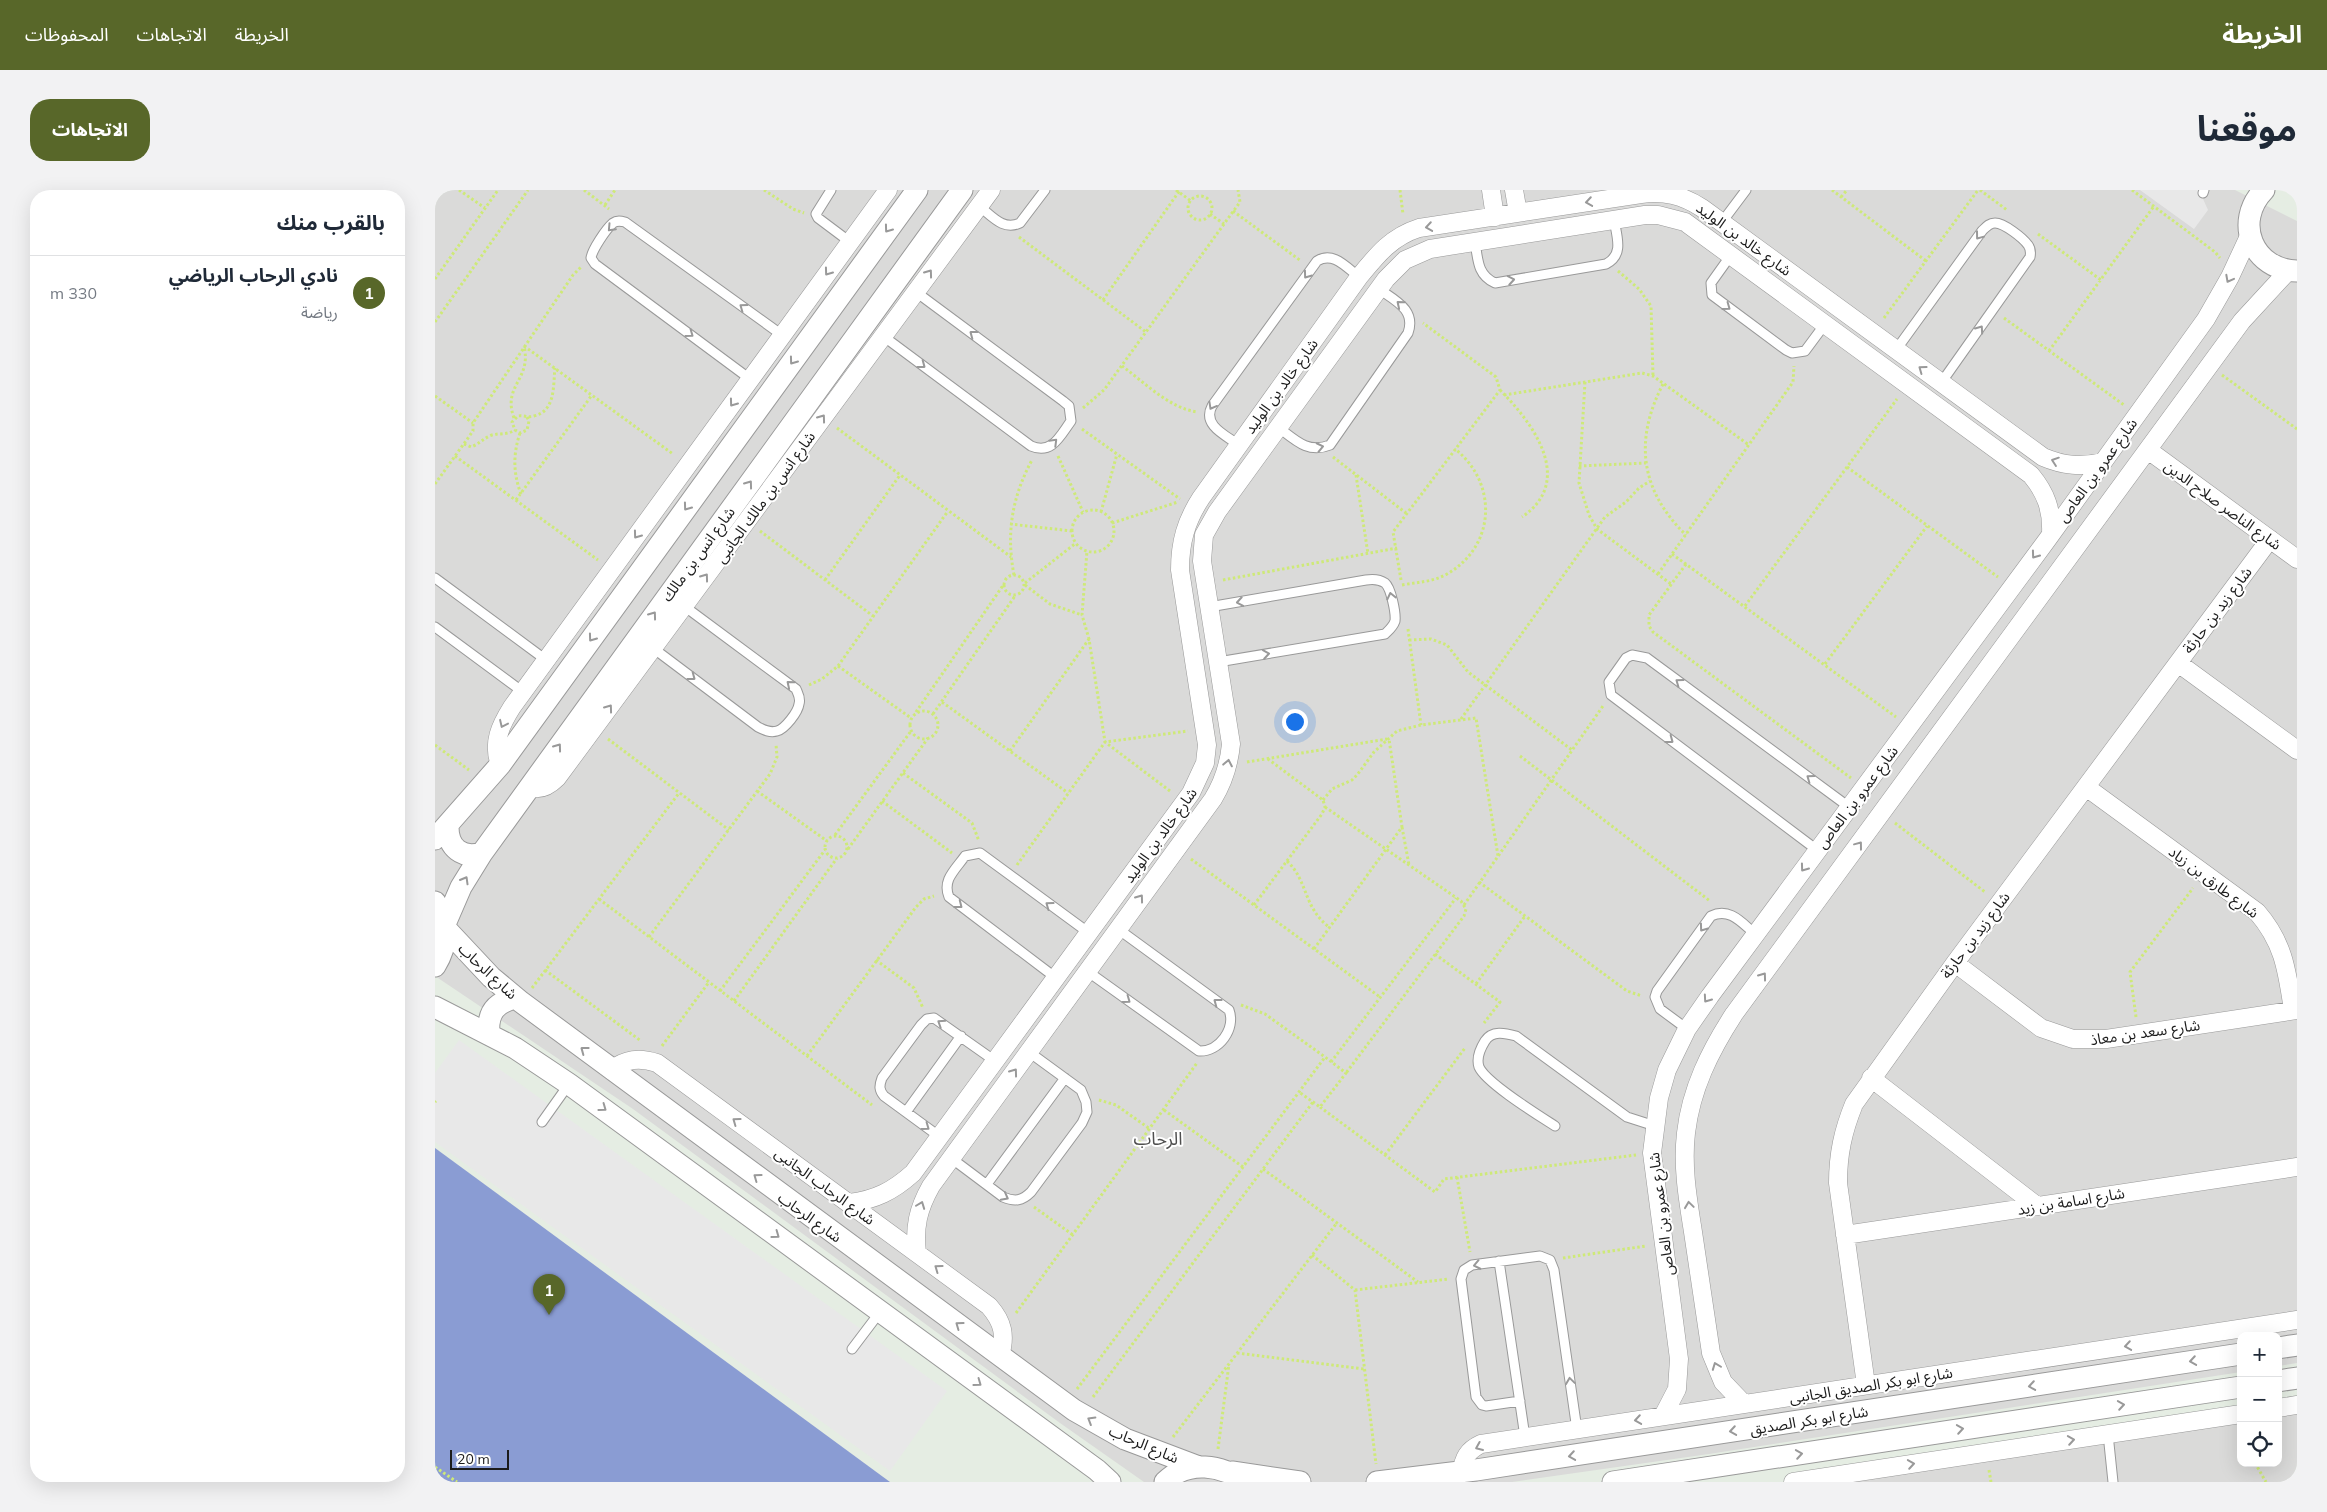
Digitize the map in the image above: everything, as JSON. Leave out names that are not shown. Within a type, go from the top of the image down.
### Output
[{"type":"street","points":[[500,765],[496,754],[496,738],[503,722],[523,692],[888,190]]},
{"type":"street","points":[[483,853],[474,855],[457,851],[441,833],[500,765],[917,190]]},
{"type":"street","name":"شارع انس بن مالك","points":[[435,966],[441,957],[445,943],[445,927],[461,887],[483,853],[962,190]]},
{"type":"street","name":"شارع انس بن مالك الجانبى","points":[[530,786],[537,789],[551,784],[991,190]]},
{"type":"street","points":[[1491,190],[1495,217]]},
{"type":"street","points":[[1514,190],[1518,213]]},
{"type":"street","name":"شارع خالد بن الوليد","points":[[849,1203],[867,1201],[899,1186],[913,1174],[1185,802],[1199,779],[1205,763],[1207,746],[1206,728],[1180,570],[1183,532],[1191,514],[1295,366],[1359,277],[1389,242],[1406,232],[1518,213],[1655,192],[1679,193],[1722,222],[2043,457],[2057,463],[2072,466],[2088,466],[2103,462]]},
{"type":"street","points":[[2260,192],[2251,209],[2248,222],[2249,234],[2263,258],[2275,266],[2293,270]]},
{"type":"street","name":"شارع خالد بن الوليد","points":[[917,1253],[916,1227],[922,1201],[951,1158],[1213,799],[1223,782],[1229,764],[1231,744],[1205,584],[1202,548],[1209,523],[1379,289],[1395,269],[1417,253],[1614,220],[1651,215],[1672,217],[1697,229],[2031,475],[2041,487],[2048,502],[2052,518],[2051,534]]},
{"type":"street","name":"شارع عمرو بن العاص","points":[[1663,1416],[1671,1404],[1680,1374],[1652,1153],[1659,1098],[1667,1070],[1687,1029],[2051,534],[2206,319],[2230,277],[2249,234]]},
{"type":"street","name":"شارع عمرو بن العاص","points":[[1745,1404],[1723,1382],[1711,1353],[1684,1166],[1691,1102],[1702,1071],[1717,1040],[2242,320],[2293,270]]},
{"type":"street","points":[[1295,366],[1313,380]]},
{"type":"street","name":"شارع الناصر صلاح الدين","points":[[2148,450],[2297,559]]},
{"type":"street","name":"شارع زيد بن حارثة","points":[[1866,1385],[1838,1183],[1838,1156],[1843,1129],[1850,1112],[1871,1078],[1955,962],[2270,539]]},
{"type":"street","points":[[1187,610],[1209,607]]},
{"type":"street","points":[[2178,663],[2297,750]]},
{"type":"street","points":[[1937,689],[1946,702],[1961,706]]},
{"type":"street","points":[[1911,724],[1922,721],[1929,724],[1935,731],[1937,739]]},
{"type":"street","name":"شارع طارق بن زياد","points":[[2085,787],[2257,912],[2279,942],[2285,960],[2295,1010]]},
{"type":"street","name":"شارع الرحاب","points":[[435,902],[441,910],[445,927],[479,966],[519,1000],[611,1070],[1073,1409],[1125,1439],[1160,1453],[1223,1472]]},
{"type":"street","name":"شارع سعد بن معاذ","points":[[1955,962],[2027,1018],[2057,1035],[2073,1039],[2089,1041],[2295,1010]]},
{"type":"street","points":[[489,1034],[488,1023],[497,1005],[505,1000],[519,1000]]},
{"type":"street","points":[[1036,1006],[1053,1018]]},
{"type":"street","points":[[435,1007],[515,1048],[569,1084],[1097,1470],[1110,1482]]},
{"type":"street","points":[[611,1070],[621,1063],[633,1059],[654,1057]]},
{"type":"street","name":"شارع الرحاب الجانبى","points":[[654,1057],[657,1063],[989,1306],[999,1316],[1004,1330]]},
{"type":"street","points":[[1871,1078],[2037,1206]]},
{"type":"street","name":"شارع اسامة بن زيد","points":[[1845,1235],[2297,1166]]},
{"type":"street","name":"شارع ابو بكر الصديق الجانبى","points":[[1462,1472],[1466,1454],[1481,1444],[2297,1320]]},
{"type":"street","points":[[1000,1356],[1004,1343],[1004,1330]]},
{"type":"street","points":[[2282,1347],[2297,1345]]},
{"type":"street","name":"شارع ابو بكر الصديق","points":[[1378,1482],[1462,1472],[2237,1355]]},
{"type":"street","points":[[2282,1380],[2297,1378]]},
{"type":"street","points":[[1613,1482],[2237,1388]]},
{"type":"street","points":[[2282,1407],[2297,1405]]},
{"type":"street","points":[[1793,1482],[1873,1476],[2108,1434],[2237,1415]]},
{"type":"street","points":[[1165,1482],[1182,1471],[1223,1472],[1300,1482]]},
{"type":"lane","points":[[831,190],[816,214],[818,218],[850,242]]},
{"type":"lane","points":[[979,206],[1001,224],[1007,226],[1020,223],[1045,190]]},
{"type":"lane","points":[[1722,222],[1746,190]]},
{"type":"lane","points":[[1475,242],[1479,269],[1483,275],[1495,283],[1606,264],[1613,260],[1619,246],[1614,220]]},
{"type":"lane","points":[[750,379],[595,264],[591,258],[592,252],[613,223],[625,222],[782,335]]},
{"type":"lane","points":[[1897,350],[1982,231],[1993,223],[2001,224],[2027,244],[2031,250],[2030,257],[1941,382]]},
{"type":"lane","points":[[1731,254],[1711,283],[1712,295],[1792,353],[1805,351],[1825,324]]},
{"type":"lane","points":[[1239,445],[1213,426],[1209,420],[1208,412],[1317,261],[1329,257],[1336,259],[1359,277]]},
{"type":"lane","points":[[1279,427],[1304,446],[1313,449],[1329,445],[1409,333],[1411,324],[1410,314],[1404,306],[1379,289]]},
{"type":"lane","points":[[883,336],[1031,446],[1038,449],[1046,449],[1053,446],[1071,417],[1069,406],[916,292]]},
{"type":"lane","points":[[435,578],[546,660]]},
{"type":"lane","points":[[1209,607],[1375,579],[1385,582],[1391,590],[1395,620],[1385,634],[1218,662]]},
{"type":"lane","points":[[653,648],[758,727],[766,731],[776,732],[783,728],[799,706],[800,697],[796,689],[684,606]]},
{"type":"lane","points":[[435,627],[523,692]]},
{"type":"lane","points":[[1817,850],[1611,695],[1609,682],[1626,658],[1632,655],[1640,655],[1647,658],[1849,807]]},
{"type":"lane","points":[[1056,978],[949,897],[946,881],[962,860],[972,854],[980,853],[1089,933]]},
{"type":"lane","points":[[1687,1029],[1660,1009],[1655,997],[1657,990],[1711,916],[1718,913],[1732,915],[1755,934]]},
{"type":"lane","points":[[1087,972],[1199,1051],[1215,1048],[1231,1027],[1232,1019],[1229,1010],[1118,929]]},
{"type":"lane","points":[[940,1137],[884,1096],[880,1091],[879,1084],[927,1019],[934,1018],[995,1061]]},
{"type":"lane","points":[[1555,1126],[1488,1078],[1479,1066],[1479,1051],[1487,1038],[1501,1032],[1516,1036],[1627,1117],[1655,1126]]},
{"type":"lane","points":[[906,1112],[961,1036]]},
{"type":"lane","points":[[951,1158],[1003,1197],[1013,1201],[1023,1199],[1082,1123],[1087,1112],[1086,1102],[1081,1090],[1029,1052]]},
{"type":"lane","points":[[987,1184],[1065,1078]]},
{"type":"lane","points":[[541,1122],[569,1084]]},
{"type":"lane","points":[[1520,1401],[1486,1406],[1476,1397],[1461,1278],[1465,1270],[1472,1264],[1540,1256],[1550,1260],[1554,1270],[1577,1430]]},
{"type":"lane","points":[[1499,1261],[1525,1437]]},
{"type":"lane","points":[[852,1348],[881,1312]]},
{"type":"lane","points":[[2108,1434],[2113,1482]]},
{"type":"path","points":[[459,190],[485,208]]},
{"type":"path","points":[[435,279],[498,190]]},
{"type":"path","points":[[435,322],[528,190]]},
{"type":"path","points":[[584,190],[605,205],[619,221]]},
{"type":"path","points":[[605,205],[615,190]]},
{"type":"path","points":[[764,190],[793,209],[816,214]]},
{"type":"path","points":[[1112,523],[1182,501],[1117,454],[1071,417],[1095,399],[1121,366],[1240,202],[1238,190]]},
{"type":"path","points":[[1400,190],[1406,232]]},
{"type":"path","points":[[1832,190],[1926,261]]},
{"type":"path","points":[[1841,197],[1847,190]]},
{"type":"path","points":[[1873,332],[1978,190]]},
{"type":"path","points":[[2131,190],[2215,252],[2225,264],[2230,277]]},
{"type":"path","points":[[1103,300],[1178,191],[1191,201]]},
{"type":"path","points":[[1198,196],[1207,198],[1212,205],[1210,214],[1203,219],[1194,217],[1189,210],[1191,201],[1198,196]]},
{"type":"path","points":[[2049,351],[2154,206]]},
{"type":"path","points":[[1233,211],[1312,268]]},
{"type":"path","points":[[1210,214],[1224,224]]},
{"type":"path","points":[[1001,224],[1146,332]]},
{"type":"path","points":[[435,484],[473,431],[473,423],[573,275],[591,258]]},
{"type":"path","points":[[1606,264],[1629,279],[1651,306],[1653,376]]},
{"type":"path","points":[[1993,310],[2137,414]]},
{"type":"path","points":[[1410,314],[1496,377],[1500,390],[1533,433],[1548,468],[1548,483],[1543,497],[1534,509],[1522,517]]},
{"type":"path","points":[[524,346],[688,465]]},
{"type":"path","points":[[515,430],[512,422],[515,418],[510,397],[523,373],[526,355],[524,346]]},
{"type":"path","points":[[1658,574],[1793,382],[1795,370],[1792,353]]},
{"type":"path","points":[[1121,366],[1185,411],[1208,412]]},
{"type":"path","points":[[2210,366],[2297,429]]},
{"type":"path","points":[[515,418],[518,416],[527,417],[540,414],[550,404],[555,368]]},
{"type":"path","points":[[1504,395],[1642,373],[1653,376],[1749,445]]},
{"type":"path","points":[[1585,382],[1579,466],[1583,499],[1597,529],[1671,584]]},
{"type":"path","points":[[1663,384],[1653,402],[1647,422],[1644,442],[1646,463],[1650,481],[1664,510],[1686,534]]},
{"type":"path","points":[[1745,606],[1908,384]]},
{"type":"path","points":[[1403,594],[1393,532],[1500,390]]},
{"type":"path","points":[[516,500],[592,395]]},
{"type":"path","points":[[435,396],[473,423]]},
{"type":"path","points":[[463,444],[471,447],[479,444],[488,436],[506,434],[515,430],[520,432],[527,430],[529,426],[527,417]]},
{"type":"path","points":[[823,418],[1011,557]]},
{"type":"path","points":[[520,432],[514,459],[516,477],[521,494]]},
{"type":"path","points":[[1053,446],[1083,512]]},
{"type":"path","points":[[1321,448],[1406,513]]},
{"type":"path","points":[[1014,575],[1011,557],[1010,524],[1015,498],[1038,449]]},
{"type":"path","points":[[1402,585],[1436,579],[1451,571],[1472,552],[1482,532],[1486,510],[1483,488],[1474,467],[1455,449]]},
{"type":"path","points":[[1101,512],[1117,454]]},
{"type":"path","points":[[455,456],[611,570]]},
{"type":"path","points":[[1579,466],[1646,463]]},
{"type":"path","points":[[1847,467],[2011,587]]},
{"type":"path","points":[[825,580],[900,475]]},
{"type":"path","points":[[1356,475],[1368,554]]},
{"type":"path","points":[[1460,720],[1610,512],[1626,502],[1639,488],[1650,481]]},
{"type":"path","points":[[1092,510],[1101,512],[1112,523],[1111,541],[1105,548],[1096,552],[1087,551],[1076,543],[1072,531],[1073,523],[1083,512],[1092,510]]},
{"type":"path","points":[[796,689],[821,680],[838,666],[948,511]]},
{"type":"path","points":[[747,521],[873,616]]},
{"type":"path","points":[[1010,524],[1072,531]]},
{"type":"path","points":[[1825,664],[1927,526]]},
{"type":"path","points":[[933,714],[1015,596],[1020,594],[1025,584],[1076,543]]},
{"type":"path","points":[[1205,584],[1397,548]]},
{"type":"path","points":[[1087,551],[1082,615],[1089,640],[1105,742],[1185,802]]},
{"type":"path","points":[[1672,554],[1911,724]]},
{"type":"path","points":[[1686,564],[1649,615],[1649,626],[1653,632],[1864,787]]},
{"type":"path","points":[[720,991],[825,850],[827,841],[835,835],[911,731],[911,718],[1007,577],[1014,575],[1021,577],[1025,584],[1051,604],[1082,615]]},
{"type":"path","points":[[1004,584],[1009,594],[1015,596]]},
{"type":"path","points":[[1407,622],[1421,725]]},
{"type":"path","points":[[1409,640],[1431,639],[1447,645],[1468,672],[1572,750]]},
{"type":"path","points":[[1010,751],[1089,640]]},
{"type":"path","points":[[838,666],[911,718]]},
{"type":"path","points":[[1463,904],[1611,695]]},
{"type":"path","points":[[942,702],[1068,793]]},
{"type":"path","points":[[911,731],[921,739],[934,735],[938,728],[938,721],[933,714],[922,710],[916,712]]},
{"type":"path","points":[[1323,800],[1331,789],[1352,780],[1373,752],[1397,731],[1421,725],[1476,718],[1498,856]]},
{"type":"path","points":[[594,728],[729,830]]},
{"type":"path","points":[[1010,876],[1105,742],[1206,728]]},
{"type":"path","points":[[649,937],[775,766],[777,757],[776,732]]},
{"type":"path","points":[[825,850],[832,858],[844,856],[928,738]]},
{"type":"path","points":[[1229,764],[1268,760],[1389,739]]},
{"type":"path","points":[[1389,739],[1402,827],[1410,866]]},
{"type":"path","points":[[435,745],[486,783]]},
{"type":"path","points":[[1520,756],[1700,892],[1709,900],[1718,913]]},
{"type":"path","points":[[1268,760],[1323,800],[1325,807],[1456,898],[1466,909],[1464,916],[1320,1108]]},
{"type":"path","points":[[903,773],[971,822],[978,838],[980,853]]},
{"type":"path","points":[[757,791],[827,841]]},
{"type":"path","points":[[519,1000],[545,970],[679,793]]},
{"type":"path","points":[[882,801],[962,860]]},
{"type":"path","points":[[1254,905],[1322,814],[1325,807]]},
{"type":"path","points":[[1883,813],[1999,903]]},
{"type":"path","points":[[1315,949],[1402,827]]},
{"type":"path","points":[[835,835],[845,839],[848,849]]},
{"type":"path","points":[[1177,849],[1380,997]]},
{"type":"path","points":[[734,1001],[837,858]]},
{"type":"path","points":[[1287,861],[1300,878],[1306,897],[1315,915],[1329,928]]},
{"type":"path","points":[[2139,1034],[2130,972],[2204,873]]},
{"type":"path","points":[[1479,882],[1627,991],[1639,996],[1655,997]]},
{"type":"path","points":[[807,1056],[876,960],[924,899],[938,896],[949,897]]},
{"type":"path","points":[[1331,1062],[1456,898]]},
{"type":"path","points":[[599,899],[877,1109]]},
{"type":"path","points":[[1476,984],[1525,916]]},
{"type":"path","points":[[1435,954],[1500,1002],[1482,1025]]},
{"type":"path","points":[[876,960],[914,988],[920,998],[927,1019]]},
{"type":"path","points":[[545,970],[654,1057],[709,982]]},
{"type":"path","points":[[1222,1005],[1243,1006],[1265,1014],[1346,1073]]},
{"type":"path","points":[[1385,1155],[1471,1040]]},
{"type":"path","points":[[1004,1330],[1195,1067],[1199,1051]]},
{"type":"path","points":[[1073,1409],[1243,1167],[1325,1057]]},
{"type":"path","points":[[1299,1092],[1435,1192],[1444,1179],[1457,1176],[1652,1153]]},
{"type":"path","points":[[1086,1102],[1107,1101],[1150,1129]]},
{"type":"path","points":[[1073,1409],[1263,1169],[1313,1102]]},
{"type":"path","points":[[1164,1110],[1243,1167]]},
{"type":"path","points":[[1263,1169],[1417,1282]]},
{"type":"path","points":[[1457,1176],[1472,1264]]},
{"type":"path","points":[[1023,1199],[1073,1235]]},
{"type":"path","points":[[1160,1453],[1336,1224]]},
{"type":"path","points":[[1550,1260],[1664,1243]]},
{"type":"path","points":[[1312,1255],[1355,1290],[1378,1482]]},
{"type":"path","points":[[1355,1290],[1461,1278]]},
{"type":"path","points":[[1237,1353],[1364,1369]]},
{"type":"path","points":[[1223,1472],[1230,1363]]},
{"type":"path","points":[[435,1467],[457,1482]]},
{"type":"path","points":[[2257,1467],[2266,1482]]},
{"type":"path","points":[[446,1476],[447,1482]]},
{"type":"shaded area","points":[[435,190],[2235,190],[2297,221],[2297,1363],[2282,1365],[2282,1332],[2237,1332],[2237,1373],[1709,1454],[1512,1482],[1144,1482],[1060,1423],[633,1109],[435,976]]},
{"type":"shaded area","points":[[2140,190],[2199,190],[2208,210],[2194,229]]},
{"type":"shaded area","points":[[459,1040],[947,1391],[890,1471],[435,1142],[435,1073]]},
{"type":"shaded area","points":[[435,1148],[890,1482],[435,1482]]},
{"type":"shaded area","points":[[2297,1412],[2297,1482],[1827,1482],[2237,1422],[2237,1467],[2282,1467],[2282,1414]]},
{"type":"place","name":"نادي الرحاب الرياضي","points":[[549,1315]]},
{"type":"district","name":"الرحاب","points":[[1158,1138]]}]
